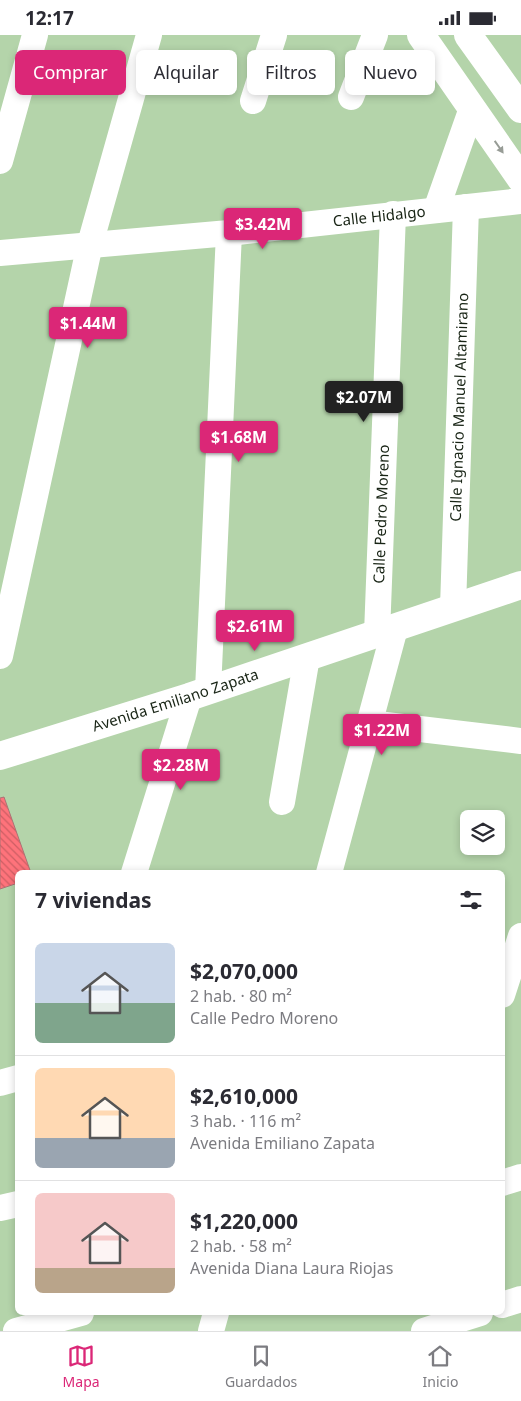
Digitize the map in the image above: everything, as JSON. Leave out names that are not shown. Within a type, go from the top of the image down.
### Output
[{"type":"main road","points":[[421,35],[521,179]]},
{"type":"main road","points":[[475,39],[521,109]]},
{"type":"main road","name":"Avenida Emiliano Zapata","points":[[0,756],[198,694],[521,585]]},
{"type":"street","points":[[0,161],[8,100],[35,35]]},
{"type":"street","points":[[0,656],[90,243],[149,35]]},
{"type":"street","points":[[253,101],[274,35]]},
{"type":"street","points":[[351,97],[375,35]]},
{"type":"street","points":[[436,210],[472,108]]},
{"type":"street","name":"Calle Hidalgo","points":[[0,253],[90,243],[230,233],[521,201]]},
{"type":"street","name":"Calle Ignacio Manuel Altamirano","points":[[453,608],[466,207]]},
{"type":"street","name":"Calle Pedro Moreno","points":[[330,870],[369,723],[386,631],[393,214]]},
{"type":"street","points":[[135,870],[198,694],[230,233]]},
{"type":"street","points":[[282,802],[307,657]]},
{"type":"street","points":[[369,723],[521,741]]},
{"type":"street","points":[[505,986],[521,936]]},
{"type":"street","points":[[0,1083],[15,1079]]},
{"type":"street","points":[[505,1182],[521,1177]]},
{"type":"street","points":[[0,1208],[15,1205]]},
{"type":"street","points":[[505,1304],[521,1299]]},
{"type":"street","points":[[16,1331],[75,1315]]},
{"type":"street","points":[[211,1331],[215,1315]]},
{"type":"street","points":[[424,1331],[474,1315]]},
{"type":"building","points":[[4,797],[30,870],[15,870],[15,884],[0,889],[0,798]]}]
